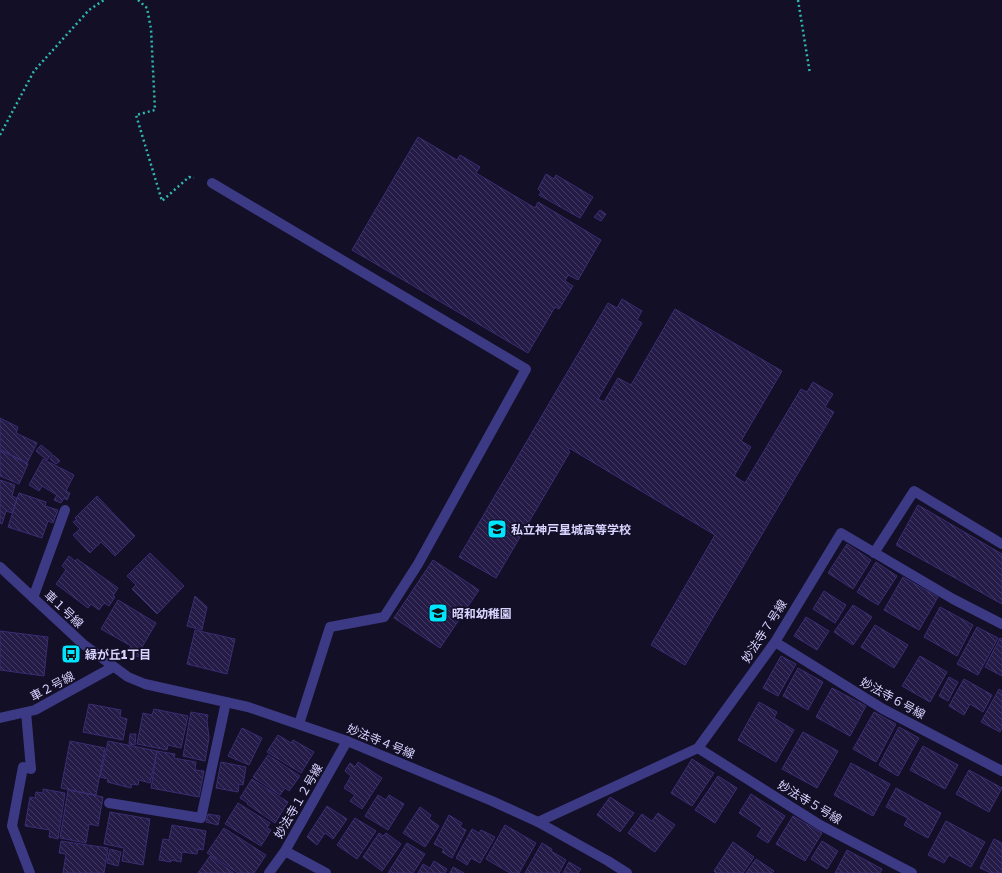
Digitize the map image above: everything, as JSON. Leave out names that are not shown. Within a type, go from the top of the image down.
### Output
[{"type":"street","points":[[212,183],[526,369],[418,564],[384,617],[330,627],[299,724]]},
{"type":"street","points":[[874,553],[914,491],[1002,544]]},
{"type":"street","points":[[33,598],[65,510]]},
{"type":"street","name":"妙法寺７号線","points":[[538,822],[698,748],[775,642],[841,533],[953,599],[1002,624]]},
{"type":"street","name":"車１号線","points":[[0,567],[83,644],[113,667]]},
{"type":"street","name":"妙法寺６号線","points":[[775,642],[883,709],[1002,771]]},
{"type":"street","name":"妙法寺４号線","points":[[113,667],[128,677],[145,684],[248,707],[347,741],[492,801],[538,822],[627,873]]},
{"type":"street","name":"車２号線","points":[[0,718],[35,710],[113,667]]},
{"type":"street","points":[[109,803],[201,818],[226,702]]},
{"type":"street","points":[[26,712],[31,769],[23,767],[12,826],[30,873]]},
{"type":"street","name":"妙法寺１２号線","points":[[269,873],[285,851],[347,741]]},
{"type":"street","name":"妙法寺５号線","points":[[698,748],[820,825],[912,873]]},
{"type":"street","points":[[285,851],[326,873]]},
{"type":"path","points":[[0,135],[34,71],[89,10],[104,0]]},
{"type":"path","points":[[138,0],[147,8],[151,29],[155,110],[136,114],[162,201],[189,177],[212,183]]},
{"type":"path","points":[[798,0],[810,74]]},
{"type":"building","points":[[418,137],[457,160],[460,155],[480,167],[476,173],[535,208],[538,202],[601,240],[578,280],[568,275],[565,281],[573,286],[559,309],[555,307],[528,353],[352,250]]},
{"type":"building","points":[[546,174],[554,179],[556,175],[593,197],[580,218],[539,195],[541,192],[538,189]]},
{"type":"building","points":[[600,210],[606,214],[601,221],[594,217]]},
{"type":"building","points":[[622,299],[642,311],[637,320],[642,323],[598,399],[604,402],[618,378],[631,385],[675,309],[782,371],[741,441],[751,447],[734,476],[745,483],[801,389],[807,392],[813,382],[833,394],[825,407],[834,412],[685,665],[651,645],[715,535],[569,448],[568,450],[570,452],[496,578],[459,557],[608,303],[617,308]]},
{"type":"building","points":[[0,418],[18,427],[16,433],[37,443],[27,463],[0,449]]},
{"type":"building","points":[[41,445],[52,454],[47,460],[36,451]]},
{"type":"building","points":[[0,450],[28,464],[19,484],[0,476]]},
{"type":"building","points":[[53,455],[60,461],[56,464],[50,459]]},
{"type":"building","points":[[43,459],[74,475],[66,491],[70,493],[67,500],[64,498],[61,503],[54,500],[57,495],[42,486],[39,491],[29,485]]},
{"type":"building","points":[[0,480],[15,485],[12,496],[17,498],[12,513],[6,511],[2,524],[0,523]]},
{"type":"building","points":[[19,493],[46,502],[45,506],[58,510],[53,523],[48,521],[42,538],[8,527]]},
{"type":"building","points":[[97,496],[135,536],[115,556],[101,542],[90,553],[73,535],[80,529],[73,522],[77,520],[75,518]]},
{"type":"building","points":[[918,505],[1002,554],[1002,604],[896,545]]},
{"type":"building","points":[[847,544],[871,560],[853,589],[828,573]]},
{"type":"building","points":[[150,553],[184,586],[157,614],[132,589],[136,585],[127,576]]},
{"type":"building","points":[[69,556],[75,561],[77,559],[118,588],[113,596],[115,597],[109,606],[104,603],[99,610],[91,604],[88,608],[56,584],[66,570],[62,566]]},
{"type":"building","points":[[433,560],[479,590],[440,648],[394,618]]},
{"type":"building","points":[[876,562],[897,576],[878,605],[857,592]]},
{"type":"building","points":[[903,577],[938,597],[919,630],[884,610]]},
{"type":"building","points":[[824,591],[846,605],[835,623],[813,609]]},
{"type":"building","points":[[195,596],[207,607],[202,630],[187,626]]},
{"type":"building","points":[[118,600],[156,623],[138,657],[128,651],[131,646],[101,629]]},
{"type":"building","points":[[853,605],[872,617],[853,645],[834,632]]},
{"type":"building","points":[[940,607],[973,625],[957,656],[924,637]]},
{"type":"building","points":[[806,617],[829,631],[817,650],[794,636]]},
{"type":"building","points":[[875,625],[908,645],[894,668],[861,647]]},
{"type":"building","points":[[977,627],[998,638],[978,675],[957,664]]},
{"type":"building","points":[[195,630],[235,639],[227,674],[187,664]]},
{"type":"building","points":[[0,631],[48,637],[44,676],[0,670]]},
{"type":"building","points":[[1000,638],[1002,639],[1002,676],[985,667]]},
{"type":"building","points":[[781,656],[796,664],[778,696],[763,688]]},
{"type":"building","points":[[920,656],[947,672],[930,702],[902,686]]},
{"type":"building","points":[[798,668],[823,682],[808,710],[783,696]]},
{"type":"building","points":[[949,677],[958,682],[948,701],[939,696]]},
{"type":"building","points":[[964,679],[992,695],[983,712],[970,704],[964,715],[949,706]]},
{"type":"building","points":[[832,688],[866,706],[850,736],[816,717]]},
{"type":"building","points":[[999,689],[1002,691],[1002,728],[1000,732],[981,722]]},
{"type":"building","points":[[759,702],[777,712],[774,718],[794,730],[776,762],[738,740]]},
{"type":"building","points":[[89,704],[121,710],[120,717],[127,719],[123,740],[83,732]]},
{"type":"building","points":[[154,709],[188,716],[181,748],[168,745],[167,750],[137,744],[143,713],[152,715]]},
{"type":"building","points":[[191,712],[208,715],[207,721],[209,738],[205,761],[183,756]]},
{"type":"building","points":[[874,712],[896,724],[876,762],[853,749]]},
{"type":"building","points":[[899,727],[919,738],[898,776],[879,765]]},
{"type":"building","points":[[242,728],[262,738],[249,765],[228,756]]},
{"type":"building","points":[[803,732],[838,751],[817,788],[782,769]]},
{"type":"building","points":[[130,734],[136,734],[135,745],[129,744]]},
{"type":"building","points":[[278,735],[291,743],[293,740],[314,752],[301,773],[267,752]]},
{"type":"building","points":[[70,741],[105,748],[96,795],[61,788]]},
{"type":"building","points":[[108,741],[157,751],[150,783],[139,780],[138,785],[132,784],[131,788],[107,782],[108,779],[100,777]]},
{"type":"building","points":[[923,746],[958,765],[945,789],[910,770]]},
{"type":"building","points":[[157,751],[175,754],[174,758],[196,762],[195,770],[204,771],[199,797],[151,788]]},
{"type":"building","points":[[268,755],[300,776],[289,791],[285,788],[280,795],[253,777]]},
{"type":"building","points":[[692,759],[714,773],[692,806],[671,793]]},
{"type":"building","points":[[221,762],[246,767],[243,785],[239,784],[238,792],[216,788]]},
{"type":"building","points":[[358,762],[382,778],[362,809],[350,801],[355,795],[344,788],[351,776],[345,771],[350,763],[355,767]]},
{"type":"building","points":[[851,763],[890,784],[873,816],[834,795]]},
{"type":"building","points":[[969,770],[1002,788],[989,812],[956,794]]},
{"type":"building","points":[[718,776],[737,788],[715,823],[695,810]]},
{"type":"building","points":[[252,779],[288,802],[275,823],[240,798]]},
{"type":"building","points":[[896,788],[941,813],[928,838],[904,825],[908,818],[886,807]]},
{"type":"building","points":[[43,789],[65,793],[58,839],[49,837],[50,830],[25,826],[30,797],[35,798],[36,792],[43,793]]},
{"type":"building","points":[[68,790],[103,797],[98,826],[89,824],[86,843],[60,838]]},
{"type":"building","points":[[751,794],[785,816],[768,843],[757,836],[762,828],[739,813]]},
{"type":"building","points":[[378,795],[386,800],[389,795],[404,804],[388,830],[365,816]]},
{"type":"building","points":[[610,797],[634,813],[620,832],[597,815]]},
{"type":"building","points":[[238,803],[270,823],[267,828],[271,830],[261,846],[225,824]]},
{"type":"building","points":[[327,806],[347,819],[333,839],[325,833],[317,845],[307,837]]},
{"type":"building","points":[[420,807],[431,815],[429,819],[439,826],[425,847],[403,833]]},
{"type":"building","points":[[110,812],[150,819],[143,865],[122,861],[124,848],[104,844]]},
{"type":"building","points":[[658,813],[675,825],[655,852],[628,833],[642,814],[652,821]]},
{"type":"building","points":[[208,814],[220,816],[218,825],[206,822]]},
{"type":"building","points":[[449,815],[462,823],[460,827],[466,830],[452,858],[442,852],[444,849],[434,844]]},
{"type":"building","points":[[793,816],[822,833],[805,861],[776,844]]},
{"type":"building","points":[[355,818],[376,831],[357,859],[337,845]]},
{"type":"building","points":[[946,821],[985,842],[971,867],[949,855],[944,863],[928,855]]},
{"type":"building","points":[[172,825],[206,831],[203,850],[198,849],[197,854],[182,852],[181,862],[159,860],[163,839],[169,840]]},
{"type":"building","points":[[505,825],[536,843],[519,873],[510,873],[486,859]]},
{"type":"building","points":[[224,828],[266,855],[254,873],[238,873],[207,853]]},
{"type":"building","points":[[472,829],[479,833],[481,830],[495,837],[480,863],[471,858],[467,865],[456,858]]},
{"type":"building","points":[[379,833],[383,836],[386,833],[401,844],[382,871],[363,857]]},
{"type":"building","points":[[994,839],[1002,843],[1002,873],[991,873],[980,868]]},
{"type":"building","points":[[61,841],[108,848],[104,873],[63,873],[66,854],[59,853]]},
{"type":"building","points":[[822,841],[838,851],[827,869],[811,859]]},
{"type":"building","points":[[733,842],[754,857],[743,873],[716,873],[714,871]]},
{"type":"building","points":[[407,843],[425,854],[413,873],[388,873]]},
{"type":"building","points":[[542,843],[552,849],[551,851],[566,860],[559,873],[525,873]]},
{"type":"building","points":[[110,849],[121,852],[118,866],[107,863]]},
{"type":"building","points":[[847,850],[882,869],[880,873],[835,873]]},
{"type":"building","points":[[210,856],[234,873],[198,873]]},
{"type":"building","points":[[756,859],[774,871],[772,873],[746,873]]},
{"type":"building","points":[[434,861],[447,869],[445,873],[418,873],[423,864],[430,868]]},
{"type":"building","points":[[569,862],[581,869],[578,873],[563,873]]},
{"type":"building","points":[[453,867],[464,873],[450,873]]},
{"type":"place","name":"私立神戸星城高等学校","points":[[497,529]]},
{"type":"place","name":"昭和幼稚園","points":[[438,613]]},
{"type":"place","name":"緑が丘1丁目","points":[[71,654]]}]
